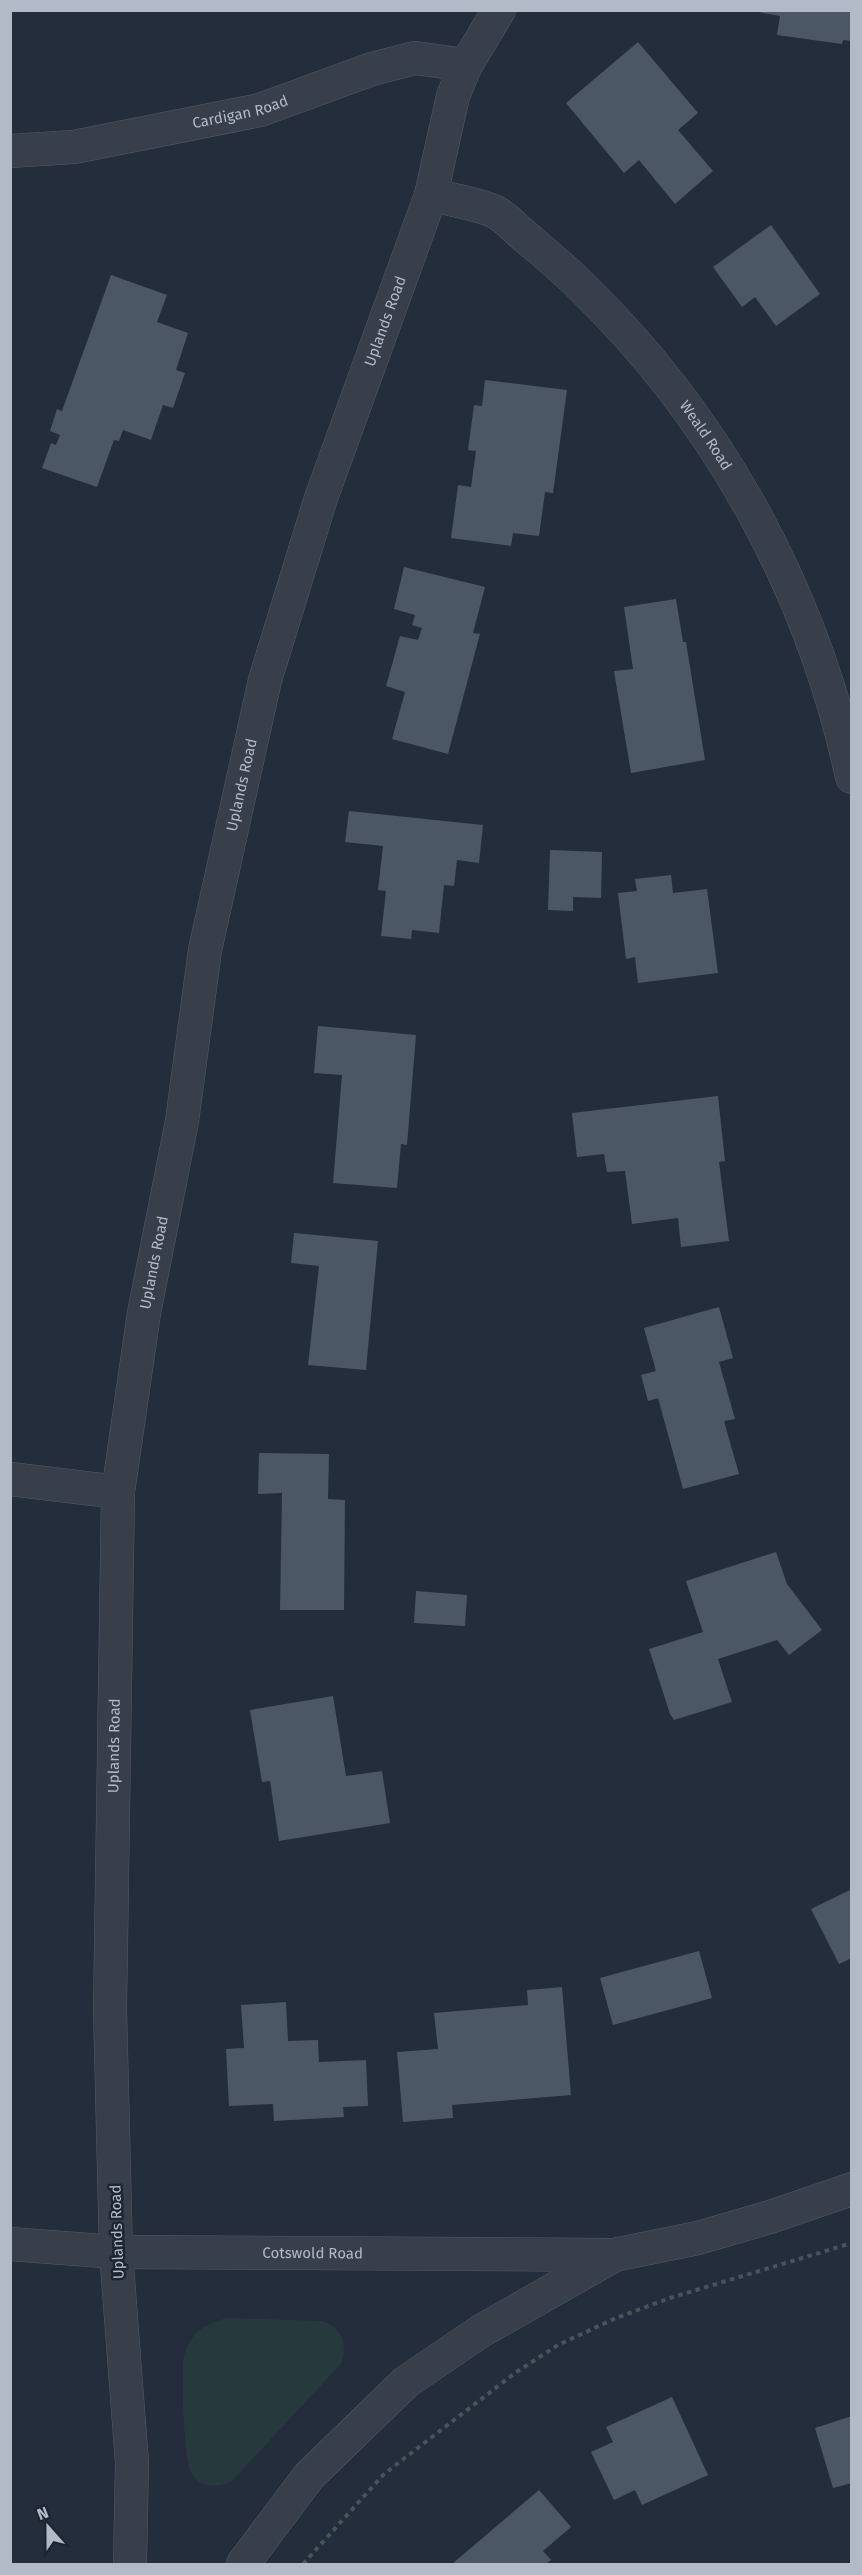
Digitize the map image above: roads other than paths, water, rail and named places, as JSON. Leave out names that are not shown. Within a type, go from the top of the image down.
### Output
[{"type":"street","name":"Uplands Road","points":[[130,2565],[132,2463],[116,2252],[110,2009],[118,1492],[144,1313],[182,1121],[205,950],[265,680],[321,498],[431,195],[453,96],[466,65],[499,10]]},
{"type":"street","name":"Cardigan Road","points":[[10,151],[74,147],[260,110],[372,69],[416,58],[466,65]]},
{"type":"street","name":"Weald Road","points":[[431,195],[496,212],[555,261],[610,314],[660,372],[706,434],[746,498],[782,566],[811,637],[834,705],[852,777]]},
{"type":"street","points":[[10,1479],[118,1492]]},
{"type":"street","name":"Cotswold Road","points":[[10,2244],[116,2252],[614,2255],[718,2232],[852,2189]]},
{"type":"street","name":"Cotswold Road","points":[[243,2565],[309,2476],[406,2382],[481,2331],[614,2255]]}]
